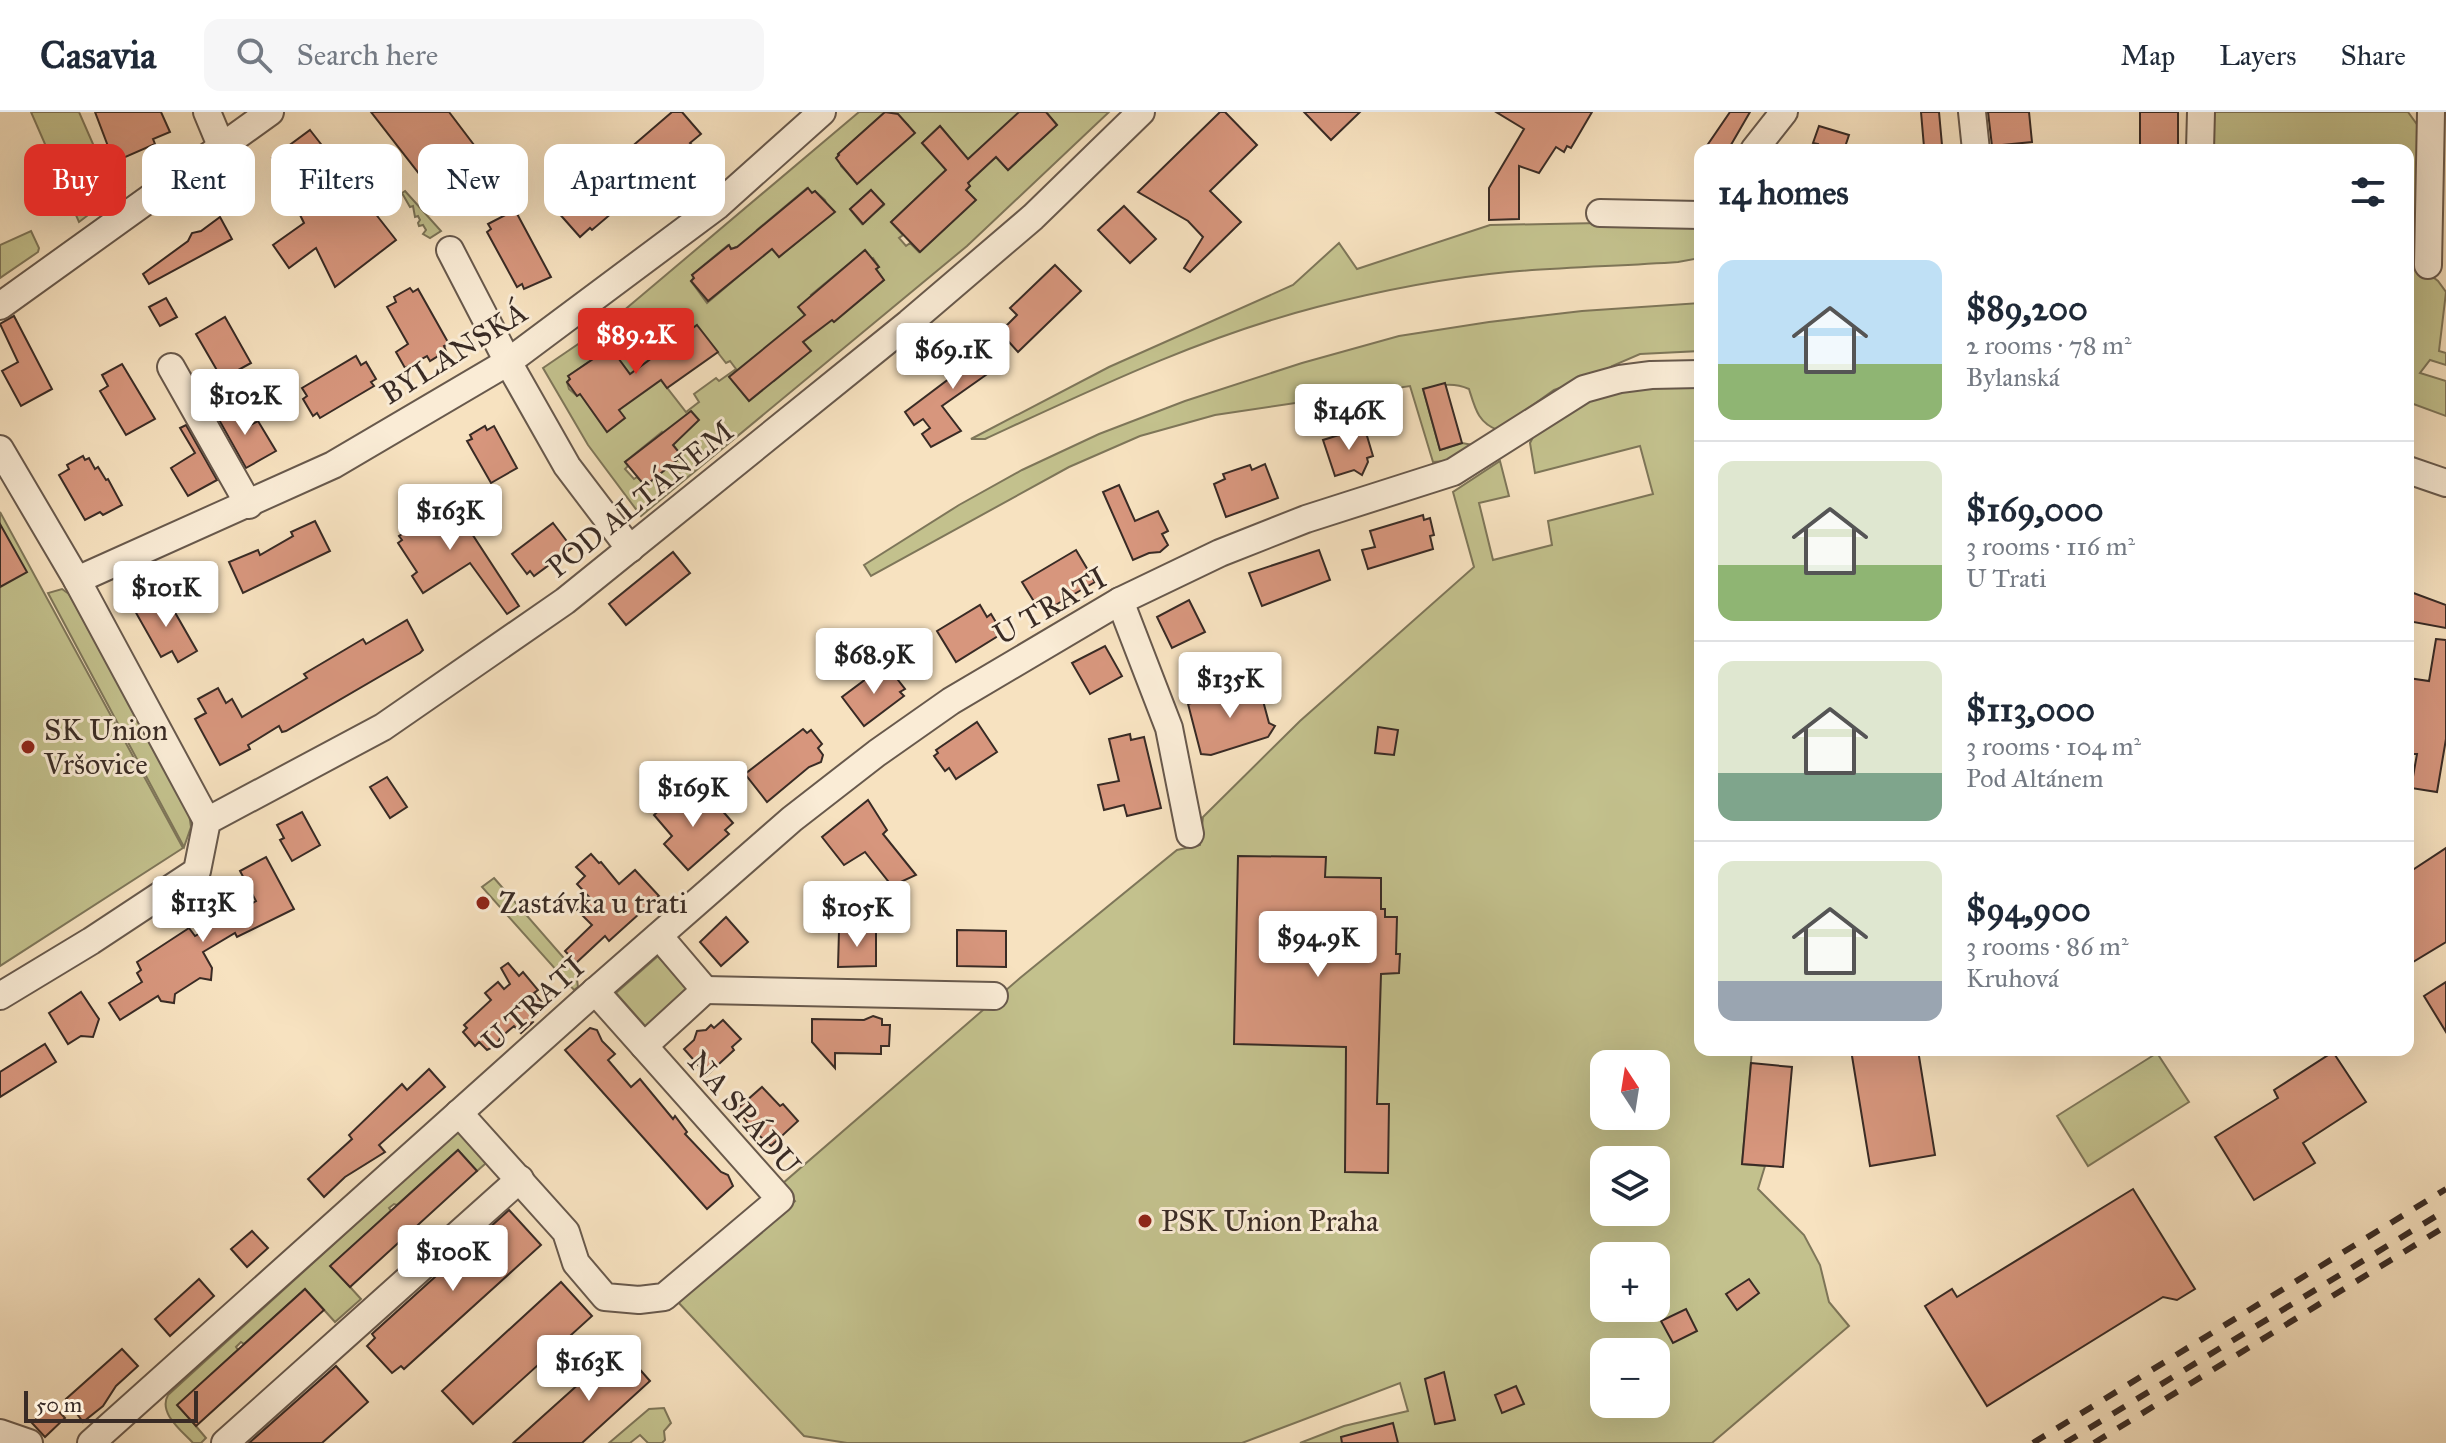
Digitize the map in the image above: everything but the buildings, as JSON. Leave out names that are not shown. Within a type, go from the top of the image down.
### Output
[{"type":"street","points":[[207,112],[220,144]]},
{"type":"street","points":[[227,144],[270,112]]},
{"type":"street","name":"BYLANSKÁ","points":[[77,580],[333,465],[508,362],[717,206],[822,112]]},
{"type":"street","name":"POD ALTÁNEM","points":[[207,821],[383,727],[565,601],[920,314],[1033,217],[1141,112]]},
{"type":"street","points":[[1759,144],[1784,112]]},
{"type":"street","points":[[1972,112],[1975,144]]},
{"type":"street","points":[[2200,144],[2201,112]]},
{"type":"street","points":[[2428,265],[2430,112]]},
{"type":"street","points":[[0,306],[142,205]]},
{"type":"street","points":[[1600,213],[1694,215]]},
{"type":"street","points":[[450,250],[567,466],[630,549]]},
{"type":"street","points":[[171,367],[249,505]]},
{"type":"street","name":"U TRATI","points":[[91,1443],[595,991],[792,819],[951,701],[1120,601],[1220,553],[1263,535],[1453,472],[1584,389],[1620,379],[1694,374]]},
{"type":"street","points":[[0,449],[77,580],[207,821],[197,871],[0,996]]},
{"type":"street","points":[[2414,472],[2446,483]]},
{"type":"street","points":[[1120,601],[1169,728],[1190,834]]},
{"type":"street","points":[[659,936],[705,990]]},
{"type":"street","points":[[644,1046],[705,990],[994,996]]},
{"type":"street","name":"NA SPÁDU","points":[[520,1179],[566,1232],[576,1263],[605,1297],[639,1300],[664,1297],[780,1199],[595,991]]},
{"type":"street","points":[[225,1443],[520,1179],[459,1113]]},
{"type":"street","points":[[0,1433],[29,1443]]},
{"type":"shaded area","points":[[31,112],[79,112],[93,144],[45,144]]},
{"type":"shaded area","points":[[859,112],[885,112],[838,154],[841,166],[857,183],[908,125],[895,113],[892,115],[889,112],[1019,112],[990,162],[996,157],[1008,170],[1057,125],[1046,112],[1109,112],[967,246],[641,516],[588,445],[543,368],[609,323]],"holes":[[[940,126],[953,142],[936,158],[922,143]],[[947,169],[970,186],[966,190],[975,200],[919,252],[910,243],[906,246],[899,238],[903,235],[891,222]],[[807,188],[825,200],[830,215],[779,257],[757,230]],[[871,190],[884,205],[862,224],[850,209]],[[728,245],[732,249],[736,247],[752,265],[707,303],[691,281],[694,278],[692,275]],[[862,253],[868,261],[873,258],[884,280],[834,322],[811,295]],[[697,326],[726,363],[730,361],[736,369],[719,381],[716,378],[694,394],[699,402],[686,412],[651,367]],[[807,338],[803,342],[810,351],[774,381],[754,365]],[[607,349],[610,353],[614,351],[622,365],[577,396],[569,389],[569,376]],[[662,432],[666,437],[670,434],[676,442],[673,445],[682,456],[645,485],[625,469],[628,466],[625,462]]]},
{"type":"shaded area","points":[[2211,112],[2408,112],[2421,130],[2416,264],[2438,281],[2446,292],[2439,351],[2446,353],[2446,365],[2430,360],[2420,373],[2446,381],[2446,416],[2414,404],[2414,144],[2211,144]]},
{"type":"shaded area","points":[[405,191],[418,205],[418,216],[415,217],[413,206],[410,207],[402,193]]},
{"type":"shaded area","points":[[418,216],[428,216],[441,231],[430,238],[423,234],[426,230],[423,225],[419,226]]},
{"type":"shaded area","points":[[1490,225],[1694,225],[1694,259],[1484,275],[1340,301],[1231,333],[1107,383],[985,439],[971,439],[1109,367],[1293,285],[1339,243],[1357,269]]},
{"type":"shaded area","points":[[31,231],[38,252],[0,278],[0,245]]},
{"type":"shaded area","points":[[1694,303],[1694,351],[1640,354],[1601,374],[1554,390],[1498,430],[1482,419],[1469,389],[1441,385],[1423,389],[1440,450],[1462,443],[1473,445],[1446,461],[1433,462],[1410,386],[1215,415],[1140,436],[1069,467],[871,576],[864,565],[959,505],[1022,470],[1099,434],[1185,401],[1399,336],[1582,311]]},
{"type":"shaded area","points":[[1694,384],[1694,1056],[1751,1056],[1742,1164],[1765,1166],[1758,1189],[1804,1235],[1820,1265],[1829,1302],[1849,1326],[1712,1443],[1300,1443],[1344,1426],[1408,1411],[1400,1383],[1242,1443],[847,1443],[804,1436],[677,1301],[795,1201],[782,1184],[1020,978],[1177,850],[1200,845],[1203,817],[1300,721],[1474,567],[1453,492],[1500,461],[1509,496],[1479,503],[1493,560],[1552,545],[1548,521],[1653,494],[1640,446],[1535,473],[1530,443],[1535,433],[1576,406],[1613,390]]},
{"type":"shaded area","points":[[0,512],[183,848],[0,966]]},
{"type":"shaded area","points":[[62,589],[69,594],[189,813],[191,827],[184,847],[48,593]]},
{"type":"shaded area","points":[[494,878],[576,972],[578,987],[574,990],[482,887]]},
{"type":"shaded area","points":[[658,956],[689,991],[647,1028],[616,993]]},
{"type":"shaded area","points":[[2152,1056],[2159,1056],[2189,1102],[2088,1166],[2057,1116]]},
{"type":"shaded area","points":[[457,1132],[464,1133],[486,1158],[485,1164],[477,1171],[458,1150],[397,1205],[389,1208],[391,1211],[331,1266],[361,1299],[335,1322],[305,1289],[244,1344],[241,1342],[236,1347],[238,1350],[178,1405],[206,1438],[201,1443],[193,1443],[168,1415],[168,1395]]},
{"type":"shaded area","points":[[664,1408],[671,1423],[664,1431],[665,1440],[662,1443],[648,1443],[640,1435],[630,1443],[609,1443],[649,1409]]},
{"type":"railway","points":[[2033,1443],[2446,1189]]},
{"type":"railway","points":[[2065,1443],[2446,1210]]},
{"type":"railway","points":[[2094,1443],[2446,1226]]},
{"type":"place","name":"SK Union Vršovice","points":[[28,747]]},
{"type":"place","name":"Zastávka u trati","points":[[483,903]]},
{"type":"place","name":"PSK Union Praha","points":[[1145,1221]]}]
